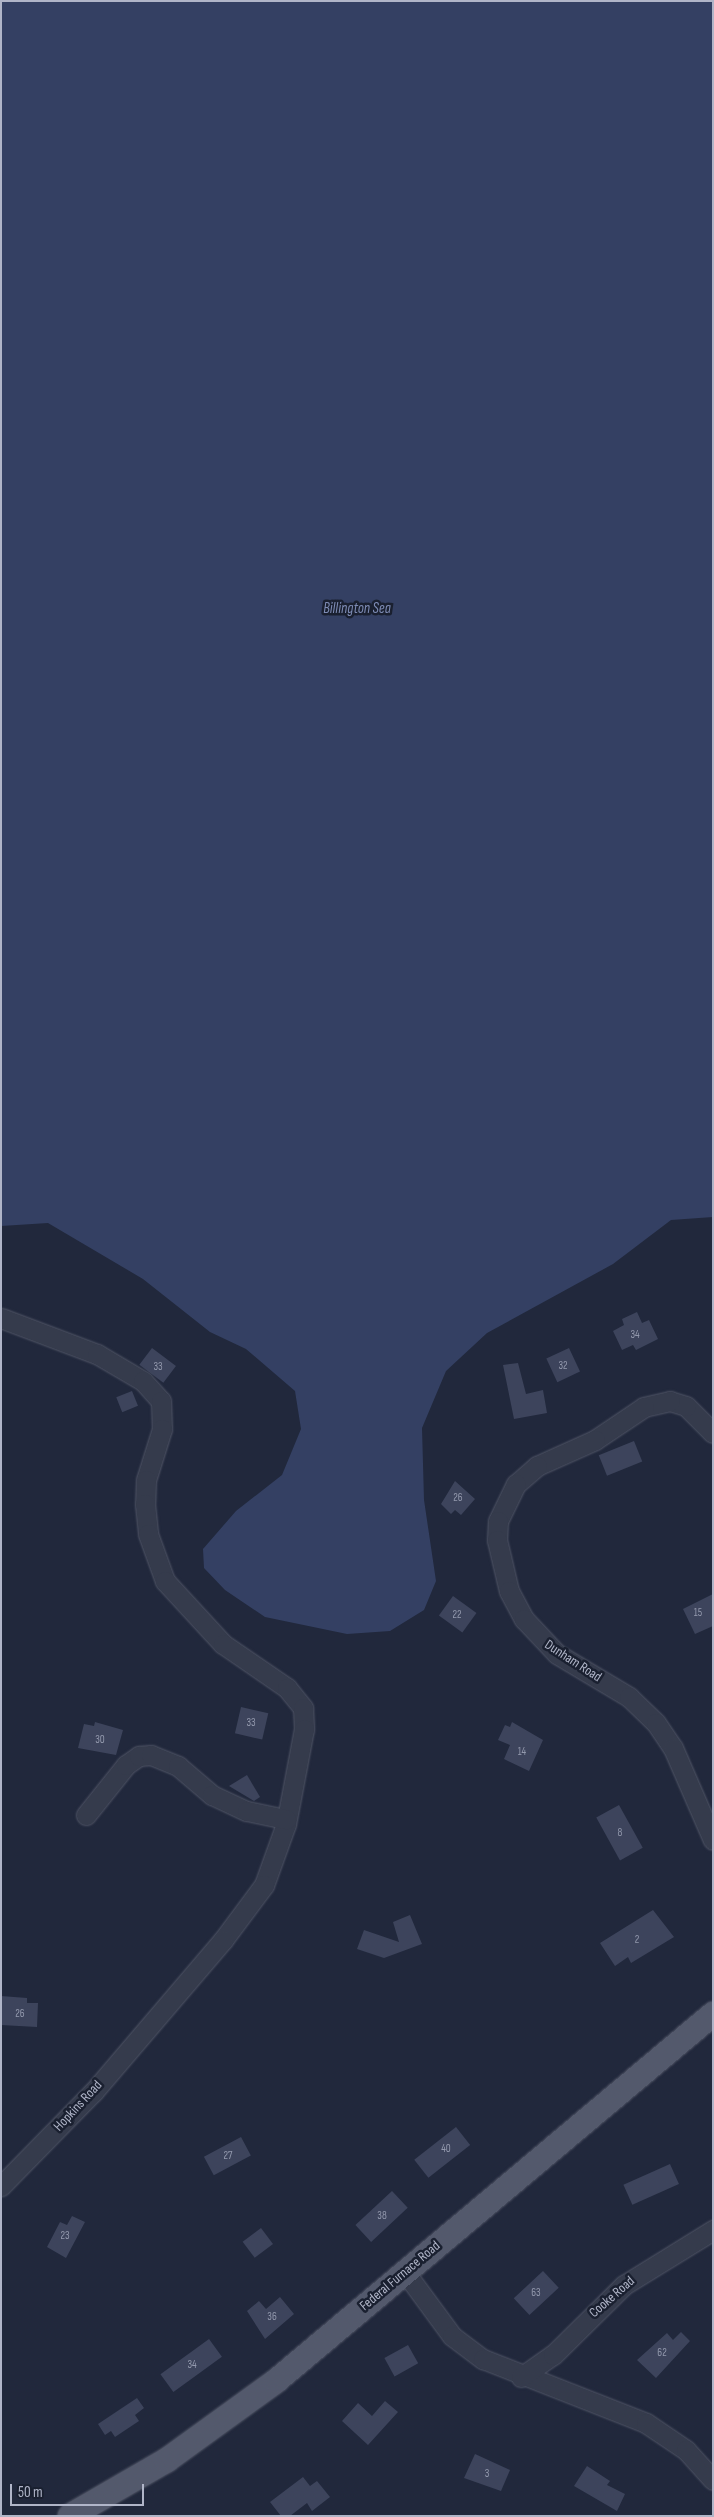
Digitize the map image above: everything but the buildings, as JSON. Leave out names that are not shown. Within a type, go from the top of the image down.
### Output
[{"type":"main road","name":"Federal Furnace Road","points":[[70,2516],[183,2448],[276,2381],[713,2014]]},
{"type":"street","name":"Hopkins Road","points":[[1,1318],[97,1354],[143,1381],[161,1401],[162,1429],[146,1480],[148,1534],[165,1581],[183,1605],[223,1644],[287,1688],[303,1708],[304,1729],[286,1819],[264,1885],[223,1940],[150,2023],[93,2092],[1,2186]]},
{"type":"street","name":"Dunham Road","points":[[713,1433],[686,1406],[670,1400],[644,1406],[614,1427],[537,1466],[516,1484],[498,1521],[500,1563],[508,1591],[539,1639],[628,1697],[656,1723],[673,1748],[713,1840]]},
{"type":"street","points":[[86,1815],[126,1765],[138,1756],[151,1755],[178,1766],[212,1795],[246,1812],[286,1819]]},
{"type":"street","name":"Cooke Road","points":[[521,2378],[553,2355],[624,2286],[713,2230]]},
{"type":"street","points":[[405,2272],[452,2336],[483,2359],[521,2378],[646,2423],[686,2450],[713,2480]]},
{"type":"water","name":"Billington Sea","points":[[1,1],[713,1],[713,1217],[671,1220],[613,1264],[487,1333],[446,1371],[422,1428],[424,1500],[436,1581],[424,1610],[390,1631],[347,1634],[265,1617],[225,1590],[204,1568],[203,1549],[236,1511],[282,1475],[301,1429],[295,1391],[246,1349],[210,1332],[143,1279],[48,1223],[1,1226]]}]
